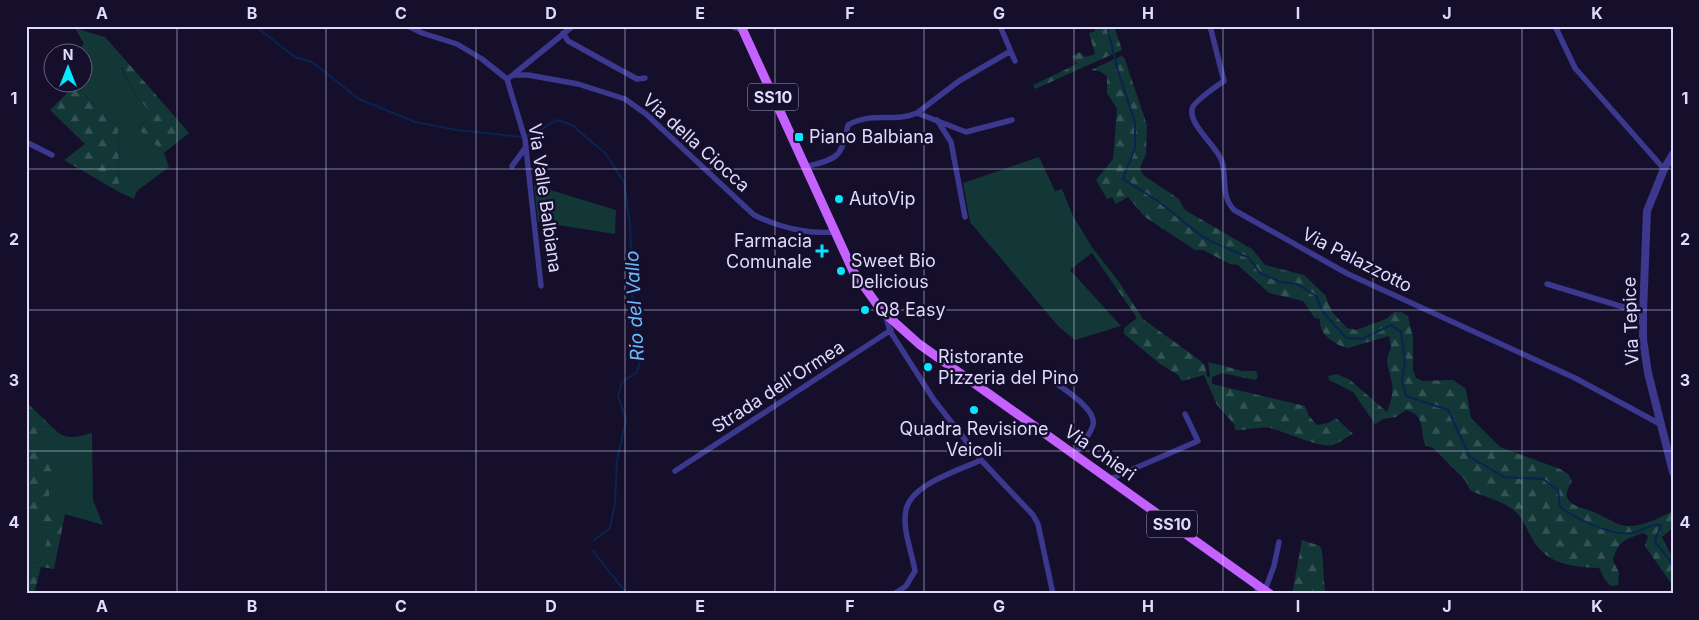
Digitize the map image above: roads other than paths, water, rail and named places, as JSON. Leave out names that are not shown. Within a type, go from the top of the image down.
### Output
[{"type":"main road","name":"Via Chieri","points":[[744,30],[853,271],[893,328],[926,349],[1075,454],[1260,592]]},
{"type":"street","points":[[408,26],[422,33],[457,44],[482,59],[507,79],[573,26]]},
{"type":"street","name":"Via Chieri","points":[[730,26],[744,30]]},
{"type":"street","points":[[1000,26],[1009,52],[1015,62]]},
{"type":"street","name":"Via Palazzotto","points":[[1210,26],[1224,81],[1193,105],[1191,112],[1195,123],[1220,155],[1223,165],[1227,203],[1234,210],[1348,274],[1575,378],[1660,424]]},
{"type":"street","points":[[1555,26],[1575,68],[1664,169]]},
{"type":"street","points":[[563,34],[568,41],[637,80],[645,78]]},
{"type":"street","points":[[805,167],[839,155],[843,148],[848,125],[861,118],[908,116],[917,113],[958,81],[1009,52]]},
{"type":"street","name":"Via della Ciocca","points":[[513,75],[528,75],[578,84],[625,99],[646,114],[754,215],[767,221],[817,233],[834,232]]},
{"type":"street","name":"Via Valle Balbiana","points":[[507,79],[526,147],[541,286]]},
{"type":"street","points":[[917,113],[966,132],[1012,120]]},
{"type":"street","points":[[937,120],[951,142],[965,217]]},
{"type":"street","points":[[26,142],[52,155]]},
{"type":"street","points":[[512,166],[526,147]]},
{"type":"street","name":"Via Tepice","points":[[1673,154],[1664,169],[1647,211],[1643,339],[1648,373],[1673,472]]},
{"type":"street","points":[[1546,284],[1643,313]]},
{"type":"street","points":[[893,328],[934,400],[981,460],[1025,506],[1038,524],[1053,594]]},
{"type":"street","name":"Strada dell'Ormea","points":[[674,471],[893,328]]},
{"type":"street","points":[[1056,383],[1088,408],[1093,418],[1094,425],[1075,454]]},
{"type":"street","points":[[1110,480],[1198,441],[1185,414]]},
{"type":"street","points":[[894,594],[906,586],[915,571],[906,523],[906,510],[910,500],[924,485],[981,460]]},
{"type":"street","name":"Via Chieri","points":[[1260,592],[1274,566],[1279,542]]},
{"type":"waterway","name":"Rio del Vallo","points":[[255,26],[295,57],[312,62],[359,99],[415,122],[457,130],[521,137]]},
{"type":"waterway","points":[[1107,26],[1118,71],[1135,122],[1135,148],[1123,179],[1158,201],[1204,238],[1249,258],[1260,273],[1281,282],[1297,284],[1316,296],[1323,312],[1346,338],[1362,339],[1391,325],[1401,332],[1405,360],[1402,382],[1406,396],[1448,410],[1470,457],[1504,477],[1543,479],[1558,490],[1560,507],[1575,517],[1604,529],[1614,532],[1632,533],[1653,525],[1661,525],[1655,542],[1669,559],[1673,568]]},
{"type":"waterway","name":"Rio del Vallo","points":[[526,136],[557,120],[572,125],[606,154],[624,182],[630,224],[633,317],[641,359],[637,372],[622,382],[618,396],[626,420],[617,460],[615,503],[610,528],[594,540]]},
{"type":"waterway","name":"Rio del Vallo","points":[[593,551],[627,594]]},
{"type":"place","name":"Piano Balbiana","points":[[799,137]]},
{"type":"place","name":"AutoVip","points":[[839,199]]},
{"type":"place","name":"Farmacia Comunale","points":[[822,251]]},
{"type":"place","name":"Sweet Bio Delicious","points":[[841,271]]},
{"type":"place","name":"Q8 Easy","points":[[865,310]]},
{"type":"place","name":"Ristorante Pizzeria del Pino","points":[[928,367]]},
{"type":"place","name":"Quadra Revisione Veicoli","points":[[974,410]]}]
